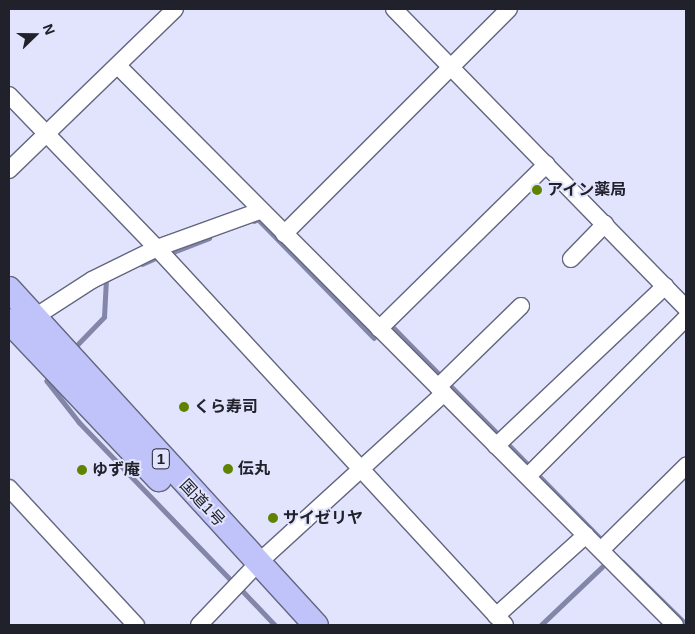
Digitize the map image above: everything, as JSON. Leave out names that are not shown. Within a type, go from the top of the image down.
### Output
[{"type":"highway","name":"国道1号","points":[[9,289],[17,325],[254,568],[316,625]]},
{"type":"highway","name":"国道1号","points":[[254,568],[298,625]]},
{"type":"street","points":[[9,170],[175,9]]},
{"type":"street","points":[[394,9],[686,308]]},
{"type":"street","points":[[284,234],[509,9]]},
{"type":"street","points":[[118,66],[259,211],[528,476],[675,625]]},
{"type":"street","points":[[9,95],[158,248],[500,620],[586,535]]},
{"type":"street","points":[[379,329],[547,164]]},
{"type":"street","points":[[17,325],[92,280],[158,248],[259,211]]},
{"type":"street","points":[[571,259],[605,224]]},
{"type":"street","points":[[496,446],[665,286]]},
{"type":"street","points":[[199,625],[254,568],[361,469],[441,390],[520,306]]},
{"type":"street","points":[[528,476],[686,318]]},
{"type":"street","points":[[601,550],[686,466]]},
{"type":"street","points":[[12,499],[136,625]]},
{"type":"waterway","points":[[254,221],[258,219],[374,338]]},
{"type":"waterway","points":[[168,254],[209,238]]},
{"type":"waterway","points":[[142,264],[160,256]]},
{"type":"waterway","points":[[74,348],[104,317],[106,280],[110,278]]},
{"type":"waterway","points":[[394,328],[443,378]]},
{"type":"waterway","points":[[52,376],[47,381],[79,422],[234,583]]},
{"type":"waterway","points":[[448,383],[501,437]]},
{"type":"waterway","points":[[506,442],[604,542]]},
{"type":"waterway","points":[[623,562],[686,624]]},
{"type":"waterway","points":[[541,625],[602,567]]},
{"type":"waterway","points":[[240,588],[275,625]]},
{"type":"place","name":"アイン薬局","points":[[537,190]]},
{"type":"place","name":"くら寿司","points":[[184,407]]},
{"type":"place","name":"伝丸","points":[[228,469]]},
{"type":"place","name":"ゆず庵","points":[[82,470]]},
{"type":"place","name":"サイゼリヤ","points":[[273,518]]}]
